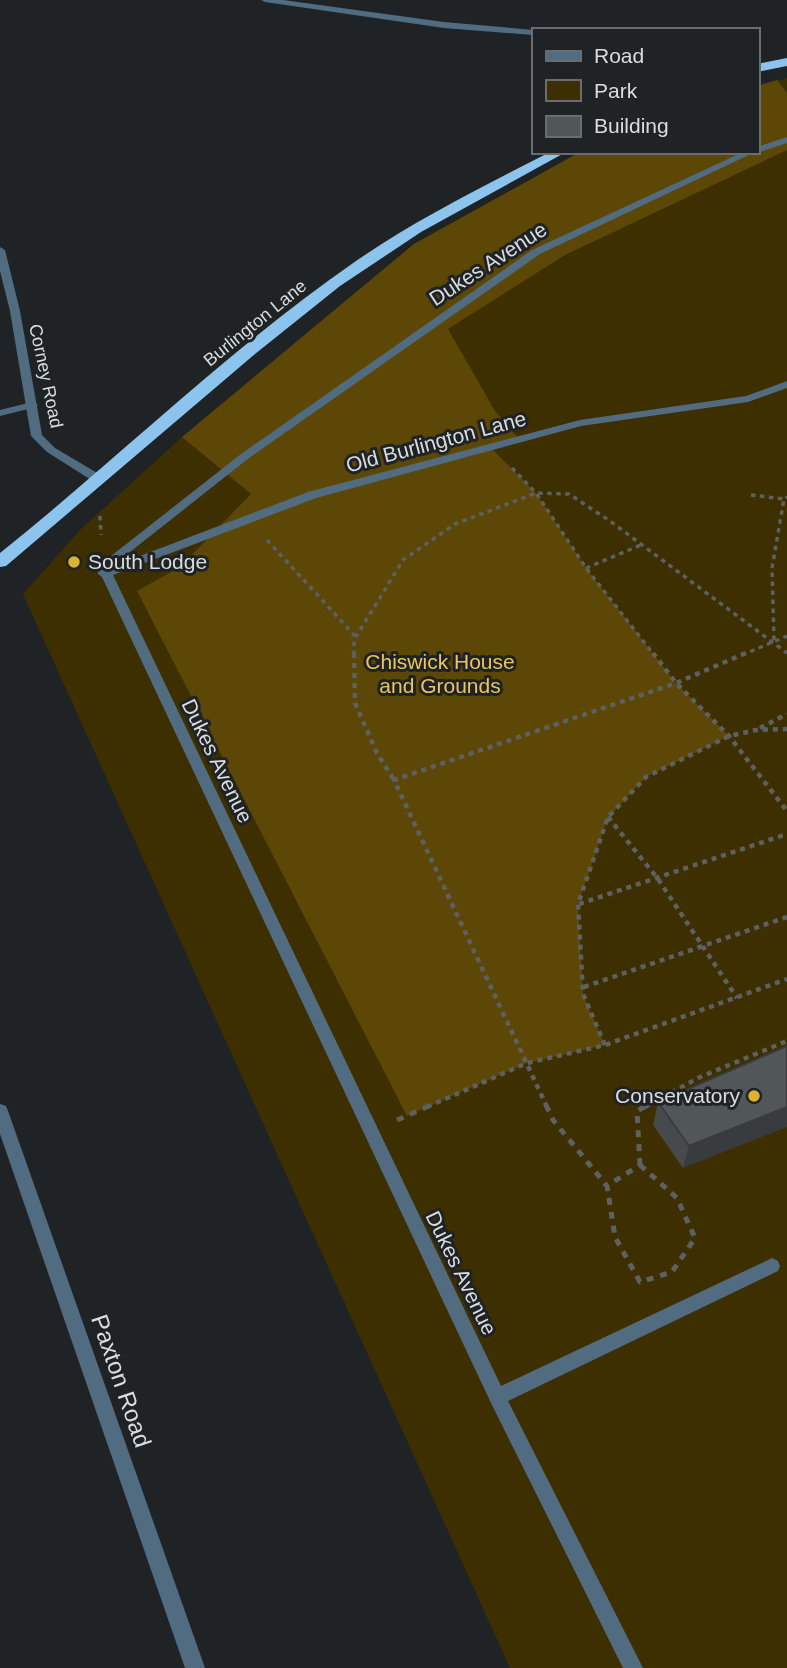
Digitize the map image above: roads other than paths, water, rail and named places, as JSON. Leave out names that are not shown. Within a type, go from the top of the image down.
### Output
[{"type":"highway","points":[[759,67],[787,64]]},
{"type":"highway","name":"Burlington Lane","points":[[0,562],[100,480],[237,361],[337,281],[443,213],[556,154]]},
{"type":"street","points":[[265,0],[444,25],[532,32]]},
{"type":"street","points":[[759,148],[787,139]]},
{"type":"street","name":"Dukes Avenue","points":[[633,1668],[497,1396],[103,567],[245,456],[536,253],[747,154]]},
{"type":"street","name":"Corney Road","points":[[0,250],[3,284],[15,311],[37,436],[51,450],[100,480]]},
{"type":"street","name":"Old Burlington Lane","points":[[104,573],[312,495],[580,423],[748,399],[787,384]]},
{"type":"street","points":[[0,413],[32,405]]},
{"type":"street","name":"Paxton Road","points":[[0,1111],[195,1668]]},
{"type":"street","points":[[497,1396],[772,1266]]},
{"type":"place","name":"South Lodge","points":[[74,562]]},
{"type":"place","name":"Conservatory","points":[[754,1096]]},
{"type":"park label","name":"Chiswick House and Grounds","points":[[440,674]]}]
